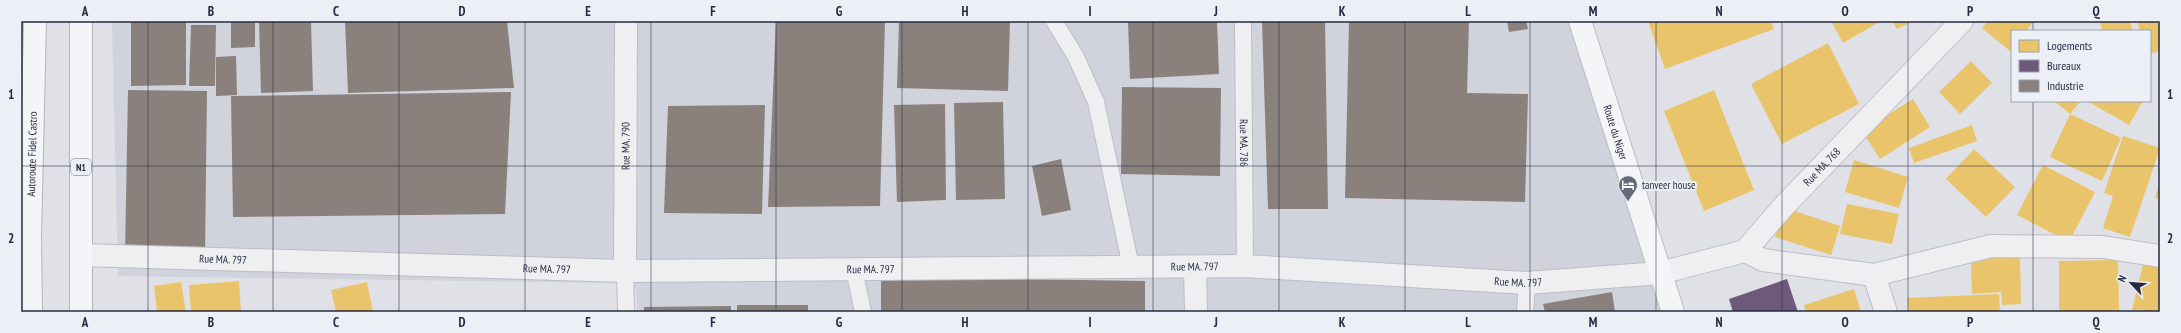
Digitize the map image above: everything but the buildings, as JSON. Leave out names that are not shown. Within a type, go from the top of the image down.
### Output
[{"type":"main road","name":"Autoroute Fidel Castro","points":[[31,312],[30,238],[35,21]]},
{"type":"main road","name":"N1","points":[[81,21],[81,312]]},
{"type":"main road","name":"Route du Niger","points":[[1580,21],[1673,312]]},
{"type":"street","name":"Rue MA. 790","points":[[625,271],[626,21]]},
{"type":"street","name":"Rue MA. 768","points":[[1745,251],[1783,207],[1962,21]]},
{"type":"street","points":[[1660,273],[1745,251],[1763,260],[1874,275],[1991,246],[2103,247],[2160,256]]},
{"type":"street","name":"Rue MA. 797","points":[[81,255],[625,271],[1245,266],[1527,283],[1660,273]]},
{"type":"street","points":[[1195,267],[1196,312]]},
{"type":"street","points":[[1874,275],[1886,312]]},
{"type":"lane","points":[[1054,21],[1076,57],[1096,102],[1131,268]]},
{"type":"lane","name":"Rue MA. 786","points":[[1243,21],[1245,266]]},
{"type":"lane","points":[[854,269],[863,312]]},
{"type":"lane","points":[[625,271],[626,312]]},
{"type":"lane","points":[[1525,312],[1527,283]]},
{"type":"shaded area","points":[[112,21],[1575,21],[1677,312],[637,312],[636,288],[619,283],[118,276]]},
{"type":"place","name":"tanveer house","points":[[1628,202]]}]
